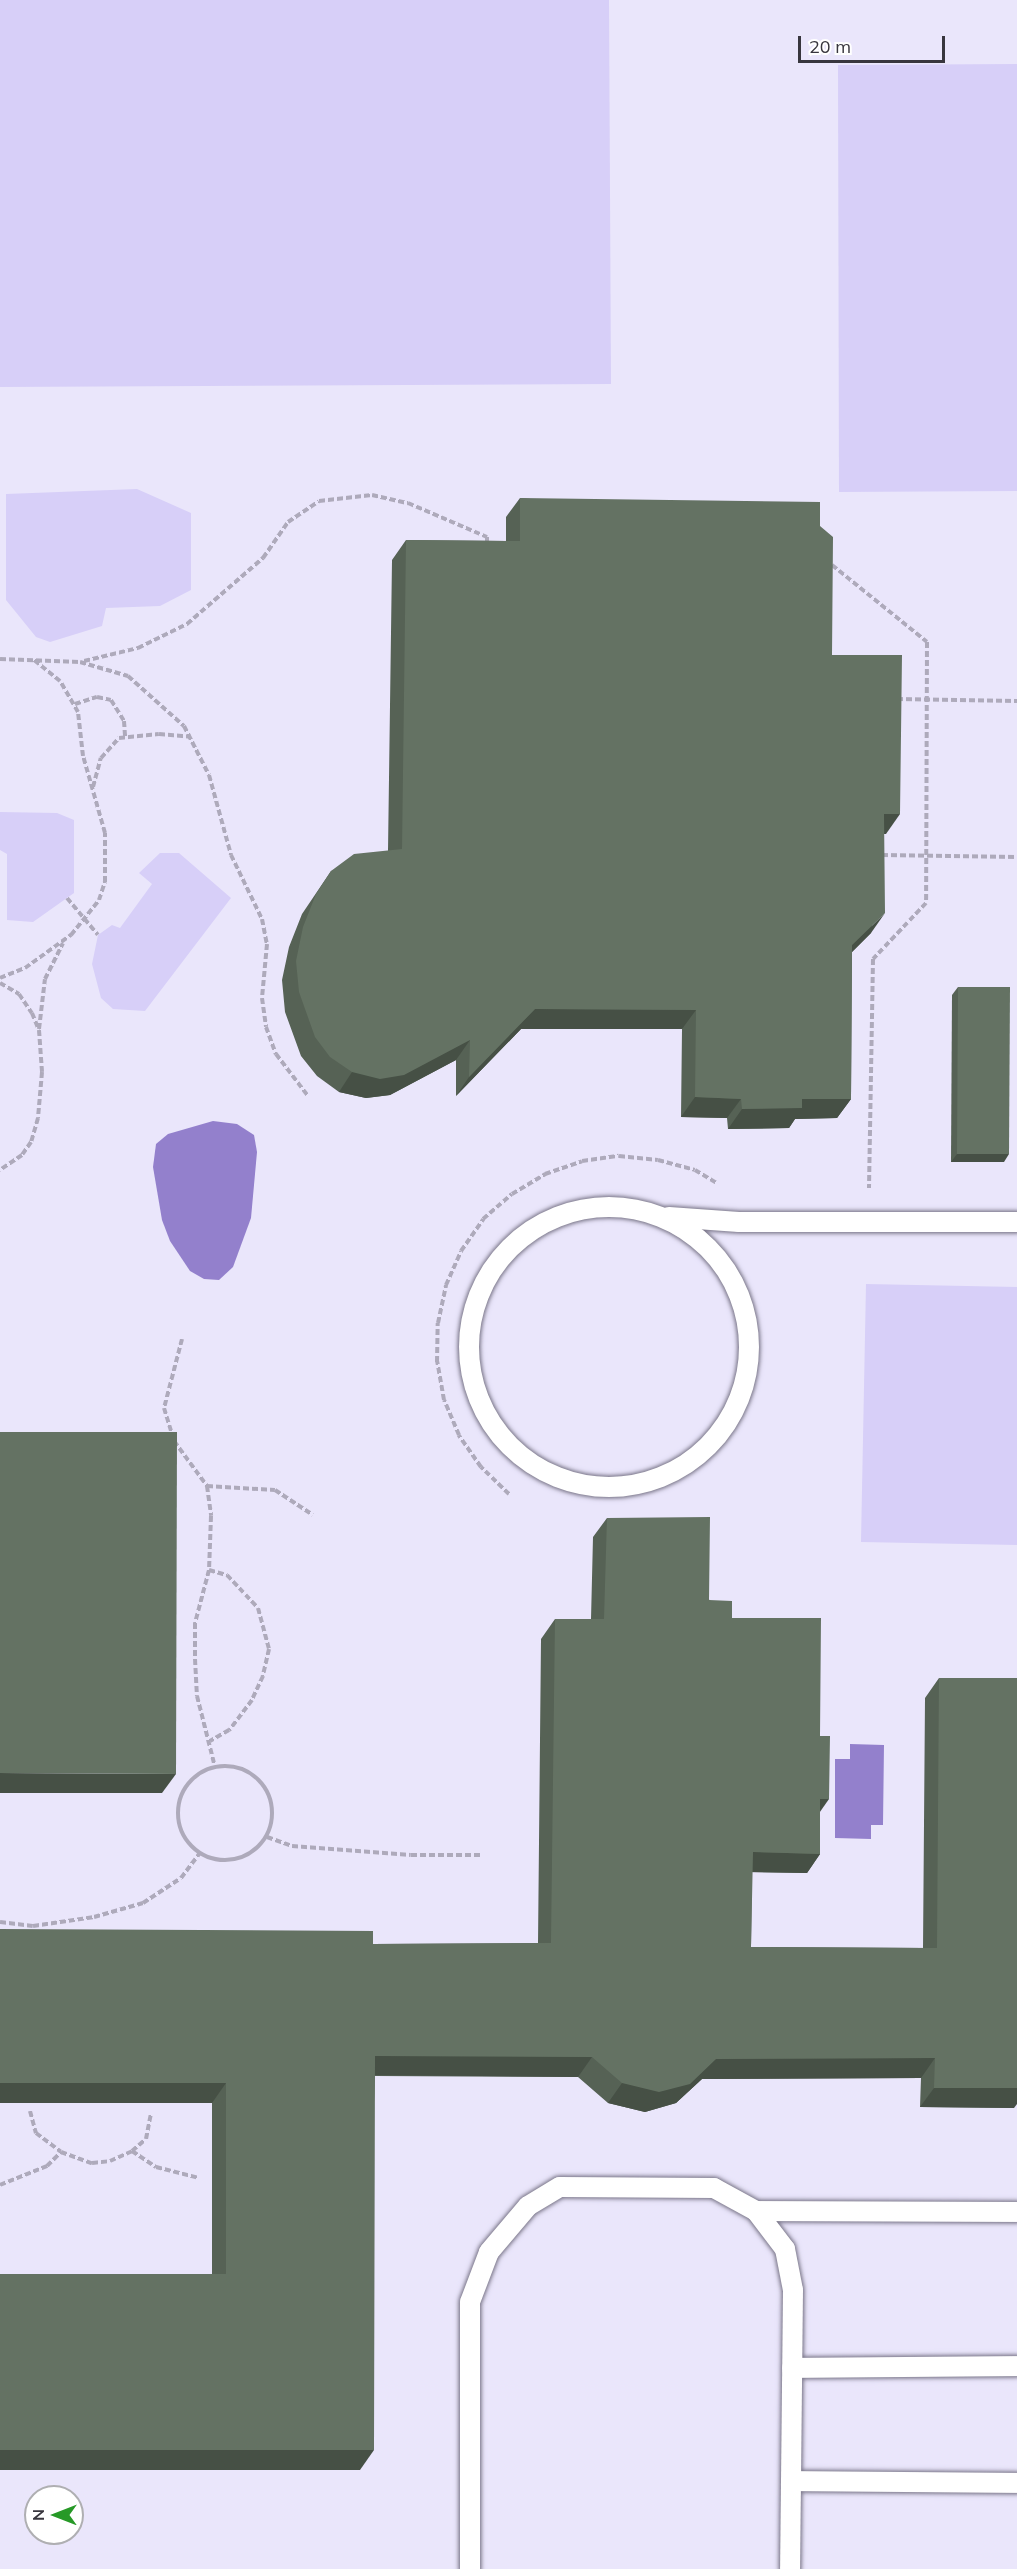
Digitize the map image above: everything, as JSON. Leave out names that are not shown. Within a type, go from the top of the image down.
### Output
[{"type":"lane","points":[[664,1217],[699,1238],[726,1269],[744,1306],[750,1347],[744,1388],[727,1425],[699,1456],[665,1477],[634,1486],[601,1488],[569,1483],[539,1470],[514,1450],[492,1425],[478,1396],[470,1365],[470,1332],[477,1301],[491,1271],[511,1246],[545,1222],[583,1208],[624,1207],[664,1217],[739,1222],[1017,1222]]},
{"type":"lane","points":[[470,2569],[470,2302],[489,2252],[528,2206],[560,2187],[714,2188],[756,2211],[784,2249],[793,2290],[790,2569]]},
{"type":"lane","points":[[756,2211],[1017,2212]]},
{"type":"lane","points":[[792,2368],[1017,2366]]},
{"type":"lane","points":[[791,2481],[1017,2483]]},
{"type":"path","points":[[80,662],[138,648],[187,624],[263,558],[288,522],[319,501],[372,495],[408,503],[487,537],[488,554]]},
{"type":"path","points":[[832,565],[927,642],[926,903],[873,959],[869,1192],[857,1192]]},
{"type":"path","points":[[0,659],[80,662],[128,676],[168,708],[191,737],[218,801],[231,855],[262,919],[267,944],[262,998],[266,1027],[276,1053],[308,1096]]},
{"type":"path","points":[[0,978],[25,968],[65,940],[87,918],[105,882],[108,856],[75,704],[60,681],[33,659]]},
{"type":"path","points":[[75,704],[97,697],[111,700],[124,721],[125,737]]},
{"type":"path","points":[[897,699],[1017,701]]},
{"type":"path","points":[[93,788],[101,758],[109,746],[125,737],[173,734],[191,737]]},
{"type":"path","points":[[881,855],[1017,857]]},
{"type":"path","points":[[67,898],[87,918],[98,936]]},
{"type":"path","points":[[0,1170],[22,1155],[38,1118],[42,1072],[39,1030],[45,979],[65,940]]},
{"type":"path","points":[[0,982],[19,994],[39,1030]]},
{"type":"path","points":[[509,1494],[481,1467],[464,1443],[444,1400],[437,1362],[438,1323],[446,1285],[461,1251],[483,1219],[512,1194],[545,1174],[582,1161],[619,1156],[658,1160],[694,1170],[720,1184]]},
{"type":"path","points":[[182,1339],[164,1408],[174,1441],[207,1486],[211,1516],[209,1570],[195,1623],[195,1659],[197,1696],[215,1767]]},
{"type":"path","points":[[207,1486],[275,1490],[313,1515]]},
{"type":"path","points":[[209,1570],[227,1575],[258,1608],[269,1649],[263,1676],[252,1700],[229,1730],[209,1741]]},
{"type":"path","points":[[231,1766],[259,1780],[272,1807],[267,1837],[257,1849],[229,1861],[200,1853],[181,1829],[181,1797],[194,1778],[215,1767],[231,1766]]},
{"type":"path","points":[[267,1837],[304,1847],[411,1856],[483,1856]]},
{"type":"path","points":[[0,1922],[33,1926],[94,1917],[143,1903],[181,1878],[200,1853]]},
{"type":"path","points":[[30,2111],[36,2133],[61,2152],[92,2163],[110,2161],[132,2151],[146,2139],[151,2114]]},
{"type":"path","points":[[132,2151],[156,2167],[199,2178]]},
{"type":"path","points":[[0,2185],[47,2166],[61,2152]]},
{"type":"shaded area","points":[[0,0],[609,0],[611,384],[0,387]]},
{"type":"shaded area","points":[[1017,64],[1017,491],[839,492],[838,65]]},
{"type":"shaded area","points":[[137,489],[191,513],[191,590],[160,606],[106,608],[102,626],[50,642],[36,637],[6,600],[6,494]]},
{"type":"shaded area","points":[[0,812],[57,813],[74,820],[74,893],[33,922],[7,920],[7,854],[0,850]]},
{"type":"shaded area","points":[[160,853],[179,853],[231,898],[145,1011],[113,1009],[101,998],[92,964],[98,935],[112,925],[120,928],[152,884],[139,873]]},
{"type":"shaded area","points":[[213,1121],[237,1124],[254,1135],[257,1152],[251,1218],[233,1267],[219,1280],[204,1279],[190,1271],[170,1241],[162,1220],[153,1167],[156,1144],[168,1134]]},
{"type":"shaded area","points":[[866,1284],[1017,1287],[1017,1545],[861,1542]]},
{"type":"shaded area","points":[[850,1744],[884,1745],[883,1825],[871,1825],[871,1839],[835,1838],[835,1759],[850,1759]]},
{"type":"building","points":[[520,498],[820,502],[820,526],[833,537],[832,655],[902,655],[900,814],[884,814],[885,913],[852,945],[851,1099],[802,1099],[802,1108],[742,1109],[741,1099],[695,1097],[696,1010],[535,1009],[469,1077],[470,1040],[404,1075],[380,1079],[352,1072],[330,1057],[315,1037],[299,992],[296,961],[303,927],[316,894],[331,871],[354,854],[402,849],[406,540],[520,541]]},
{"type":"building","points":[[958,987],[1010,987],[1009,1154],[957,1154]]},
{"type":"building","points":[[0,1432],[177,1432],[176,1774],[0,1773]]},
{"type":"building","points":[[710,1517],[709,1600],[732,1601],[732,1618],[821,1618],[820,1736],[830,1736],[829,1799],[820,1799],[820,1854],[753,1852],[751,1947],[937,1948],[939,1678],[1017,1678],[1017,2088],[934,2088],[935,2058],[716,2059],[690,2084],[659,2092],[622,2083],[592,2057],[375,2056],[374,2450],[0,2450],[0,2274],[226,2274],[226,2083],[0,2083],[0,1929],[373,1931],[373,1944],[551,1943],[555,1619],[604,1619],[607,1518]]}]
